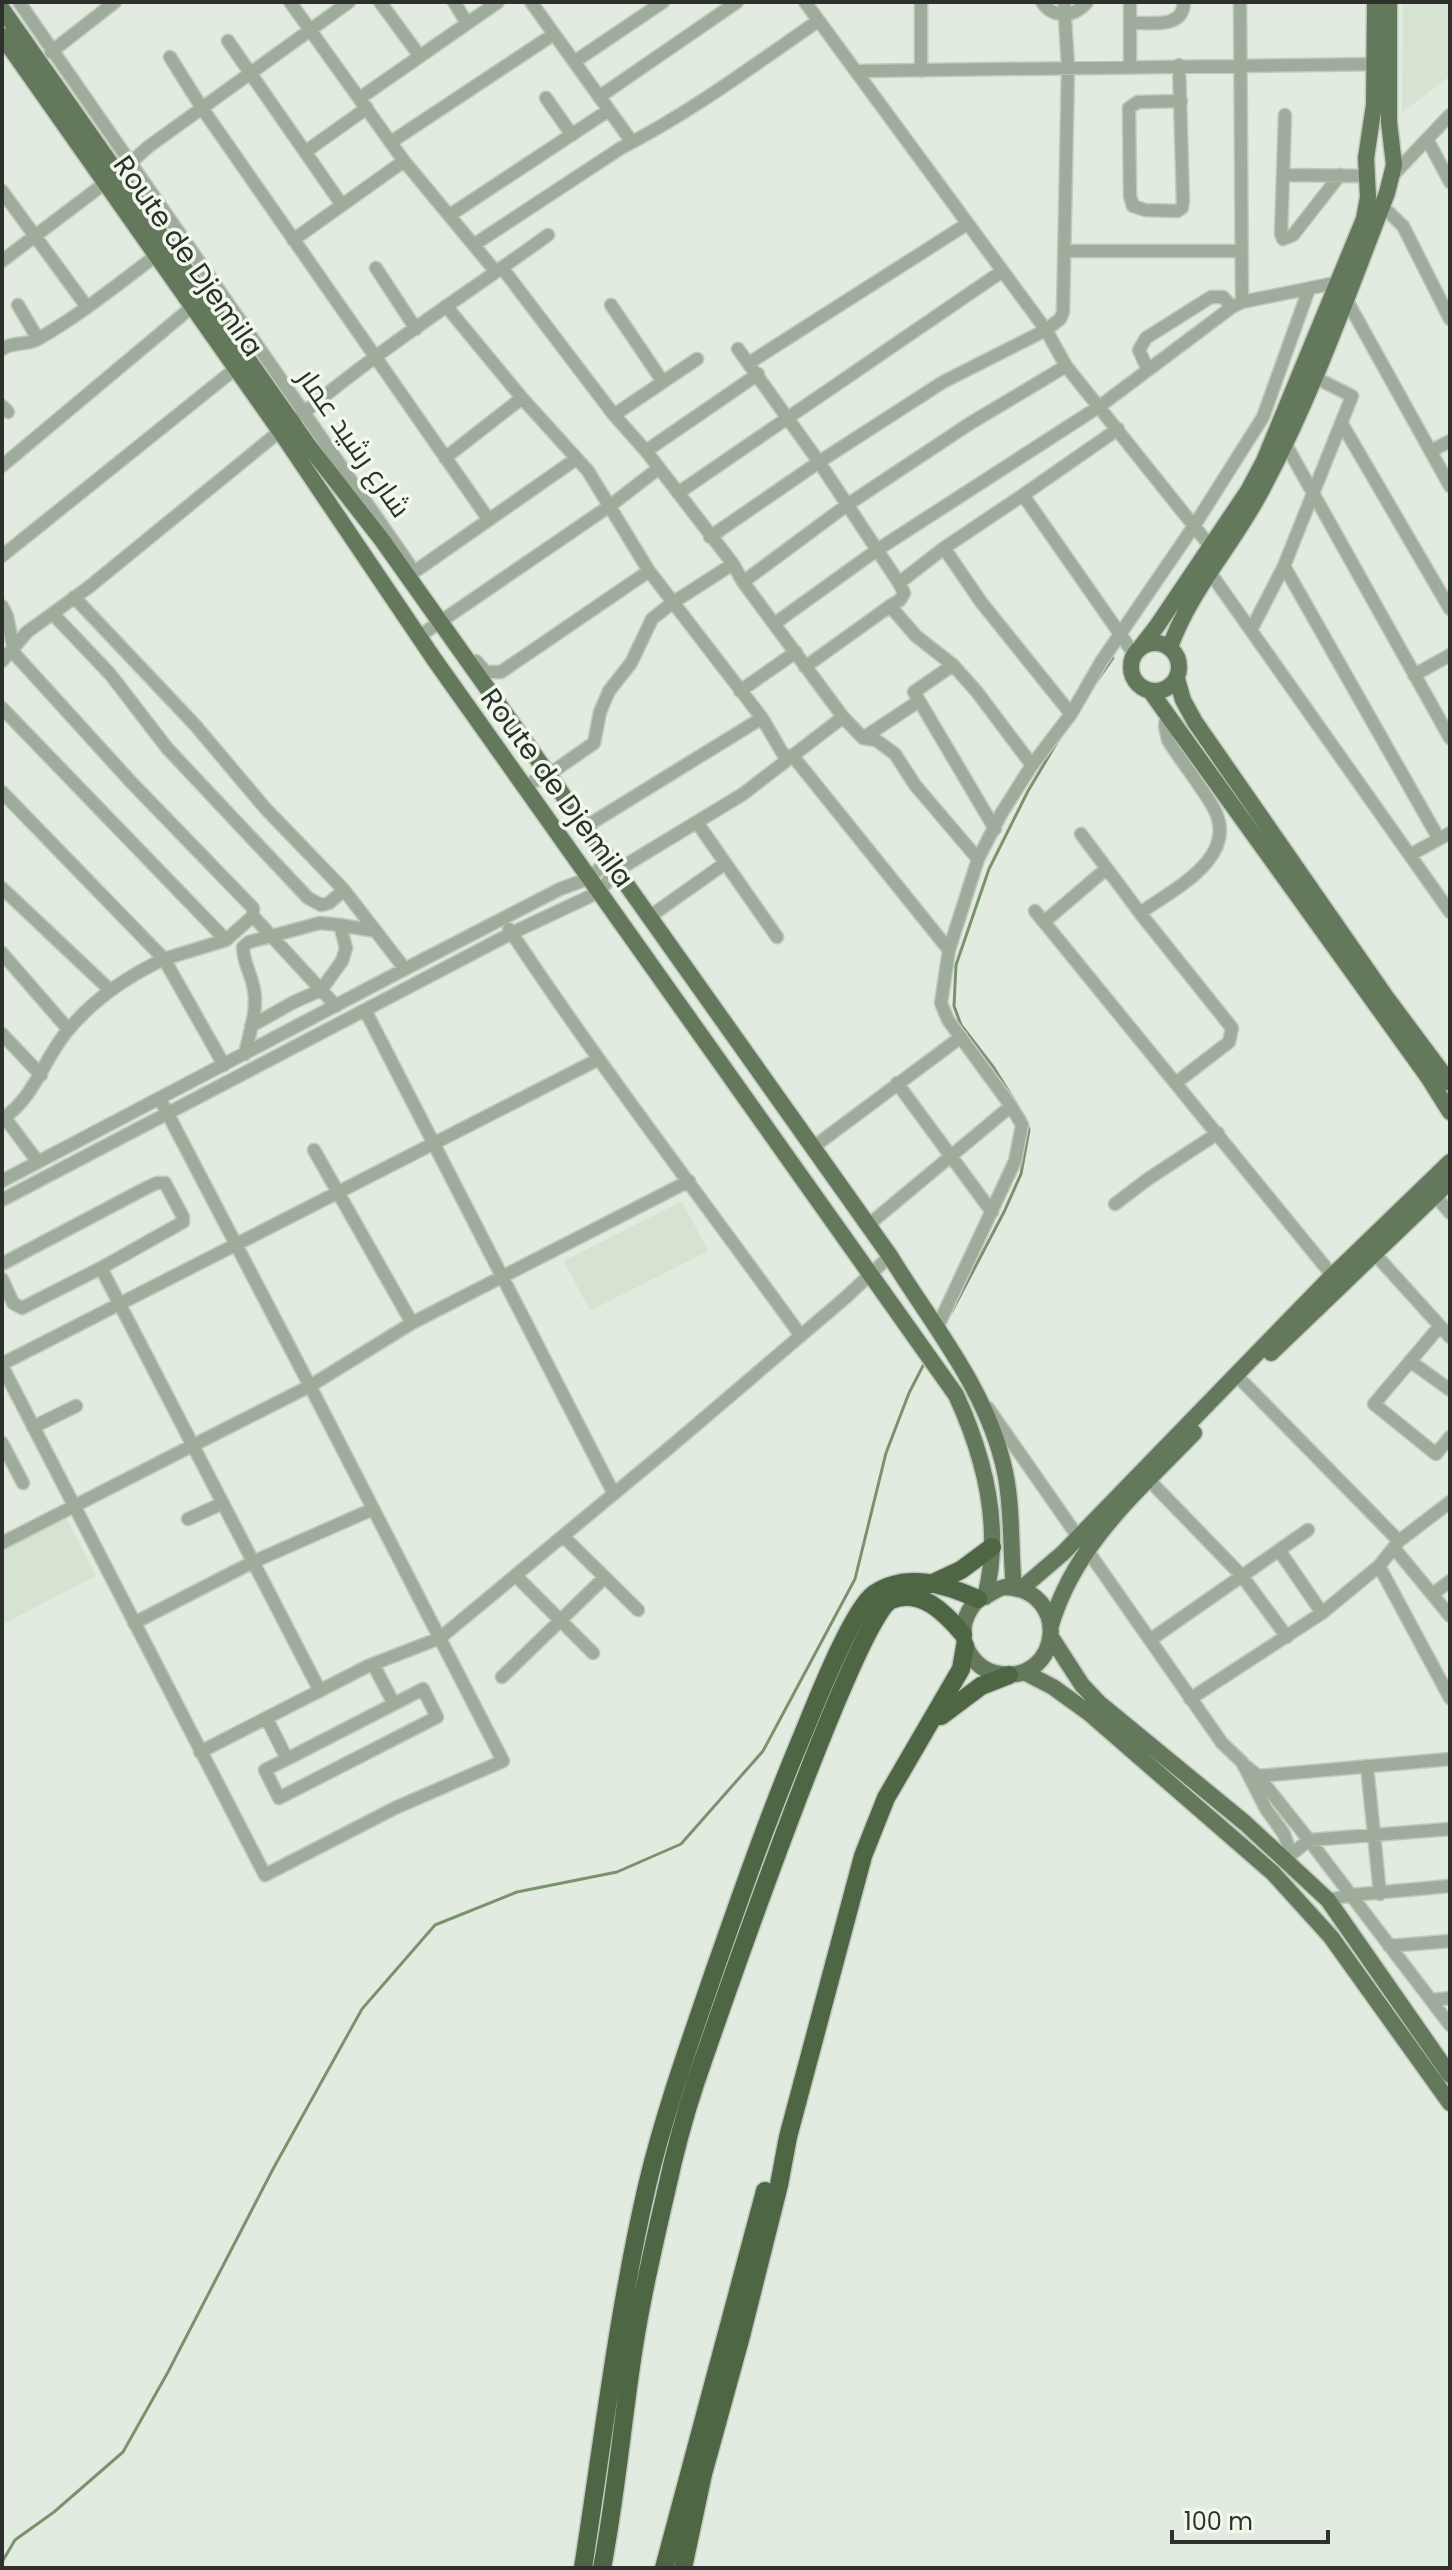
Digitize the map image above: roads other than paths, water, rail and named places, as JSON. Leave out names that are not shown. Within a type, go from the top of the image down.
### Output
[{"type":"highway","points":[[931,1584],[961,1570],[992,1547]]},
{"type":"highway","points":[[583,2568],[623,2310],[648,2185],[689,2044],[733,1916],[823,1685],[870,1597],[889,1585],[904,1582],[931,1584],[981,1598]]},
{"type":"highway","points":[[602,2568],[636,2335],[667,2187],[695,2083],[802,1789],[864,1638],[883,1606],[891,1600],[920,1599],[944,1612],[964,1640],[961,1669],[886,1798],[863,1856],[788,2137],[779,2185],[703,2474],[683,2568]]},
{"type":"highway","points":[[930,1726],[981,1686],[1017,1674]]},
{"type":"highway","points":[[664,2568],[765,2193],[788,2137]]},
{"type":"highway","points":[[695,2568],[719,2417]]},
{"type":"highway","points":[[675,2568],[682,2501]]},
{"type":"main road","points":[[1170,647],[1178,624],[1209,571],[1258,497],[1286,432],[1340,282],[1370,221],[1382,206],[1393,175],[1375,2]]},
{"type":"main road","points":[[1389,2],[1367,152],[1370,221],[1346,299],[1314,377],[1286,432],[1131,662],[1133,678],[1138,685],[1151,692],[1167,712],[1450,1112]]},
{"type":"main road","points":[[2,9],[111,178],[198,301],[443,619],[548,775],[890,1256],[937,1328],[988,1417],[1010,1500],[1018,1588]]},
{"type":"main road","name":"Route de Djemila","points":[[2,36],[111,178],[157,255],[198,301],[235,369],[292,422],[418,637],[956,1395],[973,1431],[988,1489],[992,1547],[990,1572],[981,1598]]},
{"type":"main road","points":[[1367,152],[1381,150],[1393,154]]},
{"type":"main road","points":[[1366,176],[1377,178],[1393,175]]},
{"type":"main road","points":[[1137,651],[1152,642],[1170,647],[1180,661],[1177,679],[1183,700],[1195,722],[1386,997],[1450,1083]]},
{"type":"main road","points":[[1151,692],[1162,691],[1177,679]]},
{"type":"main road","points":[[1017,1674],[1042,1659],[1062,1594],[1082,1544],[1450,1162]]},
{"type":"main road","points":[[1448,2067],[1421,2046],[1331,1937],[1273,1873],[1089,1713],[1053,1687],[1017,1674],[995,1674],[982,1668],[972,1658],[964,1640],[966,1614],[981,1598],[996,1589],[1018,1588],[1082,1544],[1149,1480],[1336,1280],[1374,1253],[1450,1181]]},
{"type":"main road","points":[[1018,1588],[1041,1603],[1051,1631],[1082,1685],[1099,1703],[1289,1856],[1328,1900],[1421,2046],[1450,2103]]},
{"type":"street","points":[[51,52],[115,2]]},
{"type":"street","points":[[290,2],[404,161],[499,271],[646,451],[733,564],[843,717],[863,738],[876,740],[895,754],[915,785],[978,859]]},
{"type":"street","points":[[2,261],[36,238],[148,147],[349,2]]},
{"type":"street","points":[[380,2],[419,55]]},
{"type":"street","points":[[454,2],[467,23]]},
{"type":"street","points":[[305,152],[419,55],[498,2]]},
{"type":"street","points":[[574,62],[663,2]]},
{"type":"street","points":[[599,97],[737,2]]},
{"type":"street","points":[[805,2],[1046,330],[1066,366],[1210,546]]},
{"type":"street","points":[[921,2],[921,71]]},
{"type":"street","points":[[1042,2],[1047,9],[1064,8],[1073,13],[1087,2]]},
{"type":"street","points":[[1130,2],[1130,66]]},
{"type":"street","points":[[1130,23],[1172,22],[1179,19],[1184,2]]},
{"type":"street","points":[[1237,305],[1241,251],[1240,2]]},
{"type":"street","name":"شارع رشيد عمار","points":[[21,3],[51,52],[130,163],[292,422],[414,572],[443,619],[482,670],[501,672],[649,571]]},
{"type":"street","points":[[535,3],[632,142]]},
{"type":"street","points":[[710,537],[943,382],[1046,330],[1060,319],[1063,312],[1068,67],[1064,8]]},
{"type":"street","points":[[475,244],[726,84],[818,21]]},
{"type":"street","points":[[391,142],[554,34]]},
{"type":"street","points":[[228,41],[342,205]]},
{"type":"street","points":[[170,57],[202,108],[489,520]]},
{"type":"street","points":[[858,71],[1382,64]]},
{"type":"street","points":[[1179,65],[1181,101],[1182,208],[1177,211],[1145,210],[1133,206],[1130,196],[1129,108],[1138,102],[1181,101]]},
{"type":"street","points":[[546,98],[572,135]]},
{"type":"street","points":[[450,215],[609,110]]},
{"type":"street","points":[[1285,115],[1281,234],[1286,239],[1293,235],[1340,175]]},
{"type":"street","points":[[1393,175],[1450,115]]},
{"type":"street","points":[[1427,139],[1450,182]]},
{"type":"street","points":[[293,240],[404,161]]},
{"type":"street","points":[[1283,175],[1366,176]]},
{"type":"street","points":[[2,191],[87,307]]},
{"type":"street","points":[[1382,206],[1403,226],[1448,311]]},
{"type":"street","points":[[749,363],[967,224]]},
{"type":"street","points":[[2,661],[53,614],[292,422],[446,306],[548,235]]},
{"type":"street","points":[[1064,251],[1241,251]]},
{"type":"street","points":[[2,349],[11,343],[38,339],[157,255]]},
{"type":"street","points":[[376,268],[416,329]]},
{"type":"street","points":[[678,493],[1001,272]]},
{"type":"street","points":[[774,624],[877,550],[1100,406],[1147,368],[1237,305],[1340,282]]},
{"type":"street","points":[[937,1328],[1015,1161],[1022,1125],[948,1020],[941,1003],[949,950],[978,859],[1001,814],[1032,765],[1071,714],[1101,662],[1194,526],[1263,417],[1309,289]]},
{"type":"street","points":[[1147,368],[1139,350],[1146,338],[1211,297],[1223,297],[1237,305]]},
{"type":"street","points":[[1346,299],[1450,486]]},
{"type":"street","points":[[2,466],[198,301]]},
{"type":"street","points":[[18,305],[38,339]]},
{"type":"street","points":[[611,305],[663,382]]},
{"type":"street","points":[[446,306],[522,398],[588,471],[672,603],[789,757],[949,950]]},
{"type":"street","points":[[738,349],[819,462],[904,593],[900,600],[805,667]]},
{"type":"street","points":[[614,415],[697,359]]},
{"type":"street","points":[[743,582],[847,505],[969,424],[1066,366]]},
{"type":"street","points":[[2,556],[235,369]]},
{"type":"street","points":[[646,451],[758,374]]},
{"type":"street","points":[[1251,630],[1284,566],[1352,396],[1314,377]]},
{"type":"street","points":[[445,458],[522,398]]},
{"type":"street","points":[[1263,417],[1286,432],[1313,494],[1450,738]]},
{"type":"street","points":[[1342,424],[1450,609]]},
{"type":"street","points":[[899,583],[944,548],[1118,429]]},
{"type":"street","points":[[1431,451],[1450,441]]},
{"type":"street","points":[[414,572],[576,459]]},
{"type":"street","points":[[418,637],[611,505],[659,468]]},
{"type":"street","points":[[1023,495],[1137,651]]},
{"type":"street","points":[[944,548],[981,602],[1071,714]]},
{"type":"street","points":[[524,786],[548,775],[594,743],[600,712],[609,691],[631,663],[652,619],[733,564]]},
{"type":"street","points":[[1284,566],[1444,836],[1410,855]]},
{"type":"street","points":[[1209,571],[1450,912]]},
{"type":"street","points":[[74,597],[195,725],[265,808],[344,890],[405,969]]},
{"type":"street","points":[[890,606],[916,636],[953,665],[1032,765]]},
{"type":"street","points":[[4,613],[13,648],[131,782],[253,908],[253,916],[336,1006]]},
{"type":"street","points":[[53,614],[110,674],[167,748],[308,898],[321,905],[329,903],[344,890]]},
{"type":"street","points":[[740,691],[796,652]]},
{"type":"street","points":[[1414,675],[1450,655]]},
{"type":"street","points":[[953,665],[914,692],[995,829]]},
{"type":"street","points":[[863,738],[919,701]]},
{"type":"street","points":[[2,708],[226,940]]},
{"type":"street","points":[[1140,913],[1207,863],[1219,838],[1215,810],[1168,740],[1165,726],[1167,712]]},
{"type":"street","points":[[2,1200],[512,933],[594,885],[612,865],[698,824],[743,794],[843,717]]},
{"type":"street","points":[[585,827],[762,718]]},
{"type":"street","points":[[2,792],[164,959],[224,1065]]},
{"type":"street","points":[[698,824],[777,937]]},
{"type":"street","points":[[1081,834],[1232,1028],[1232,1035],[1226,1044],[1177,1082]]},
{"type":"street","points":[[649,917],[724,864]]},
{"type":"street","points":[[1106,869],[1040,916],[1336,1280]]},
{"type":"street","points":[[2,1181],[560,889],[594,885]]},
{"type":"street","points":[[2,888],[110,990]]},
{"type":"street","points":[[38,1162],[4,1118],[17,1107],[41,1075],[68,1029],[130,975],[164,959],[226,940],[253,916]]},
{"type":"street","points":[[502,920],[597,1060],[801,1336]]},
{"type":"street","points":[[245,1054],[255,1008],[254,988],[243,958],[243,947],[249,942],[320,923],[376,931]]},
{"type":"street","points":[[251,1026],[321,990],[342,961],[345,938],[340,925]]},
{"type":"street","points":[[2,953],[68,1029]]},
{"type":"street","points":[[365,1010],[614,1494]]},
{"type":"street","points":[[2,1034],[41,1075]]},
{"type":"street","points":[[812,1148],[961,1037]]},
{"type":"street","points":[[160,1099],[167,1113],[236,1244],[310,1386],[503,1761],[395,1808],[265,1875],[2,1365],[121,1304],[236,1244],[339,1191],[597,1060]]},
{"type":"street","points":[[897,1083],[992,1212]]},
{"type":"street","points":[[867,1226],[1011,1106]]},
{"type":"street","points":[[1115,1204],[1218,1133]]},
{"type":"street","points":[[314,1150],[412,1323]]},
{"type":"street","points":[[2,1543],[310,1386],[412,1323],[689,1181]]},
{"type":"street","points":[[2,1264],[157,1183],[165,1183],[183,1217],[183,1222],[22,1308],[13,1303],[2,1279]]},
{"type":"street","points":[[1435,1195],[1450,1213]]},
{"type":"street","points":[[1374,1253],[1450,1337]]},
{"type":"street","points":[[200,1752],[373,1664],[440,1638],[801,1336],[890,1256]]},
{"type":"street","points":[[101,1268],[320,1691]]},
{"type":"street","points":[[1440,1326],[1374,1404],[1436,1454],[1450,1437]]},
{"type":"street","points":[[1410,1361],[1450,1390]]},
{"type":"street","points":[[1243,1382],[1396,1545],[1450,1616]]},
{"type":"street","points":[[977,1393],[1222,1743],[1258,1776],[1450,2025]]},
{"type":"street","points":[[33,1427],[76,1406]]},
{"type":"street","points":[[2,1443],[23,1483]]},
{"type":"street","points":[[1149,1480],[1242,1576],[1287,1637]]},
{"type":"street","points":[[1190,1699],[1322,1613],[1379,1566],[1396,1545],[1450,1502]]},
{"type":"street","points":[[188,1519],[223,1503]]},
{"type":"street","points":[[134,1623],[253,1562],[373,1509]]},
{"type":"street","points":[[1150,1640],[1308,1530]]},
{"type":"street","points":[[564,1537],[638,1610]]},
{"type":"street","points":[[1279,1550],[1322,1613]]},
{"type":"street","points":[[1379,1566],[1450,1698]]},
{"type":"street","points":[[516,1576],[593,1653]]},
{"type":"street","points":[[502,1677],[604,1578]]},
{"type":"street","points":[[1433,1594],[1450,1581]]},
{"type":"street","points":[[373,1664],[394,1704]]},
{"type":"street","points":[[423,1689],[437,1717],[279,1798],[265,1770],[287,1759],[423,1689]]},
{"type":"street","points":[[267,1719],[287,1759]]},
{"type":"street","points":[[1258,1776],[1450,1759]]},
{"type":"street","points":[[1242,1762],[1266,1809],[1284,1834],[1289,1856]]},
{"type":"street","points":[[1367,1766],[1380,1894]]},
{"type":"street","points":[[1273,1873],[1309,1840],[1450,1829]]},
{"type":"street","points":[[1328,1900],[1450,1886]]},
{"type":"street","points":[[1389,1946],[1450,1941]]},
{"type":"street","points":[[1431,2000],[1450,1998]]},
{"type":"waterway","points":[[1097,681],[1113,658]]},
{"type":"waterway","points":[[952,1311],[1021,1174],[1029,1130],[1025,1118],[994,1068],[961,1025],[954,1006],[956,965],[989,869],[1028,791],[1062,734]]},
{"type":"waterway","points":[[2,2562],[15,2540],[54,2512],[123,2452],[362,2009],[435,1925],[517,1892],[617,1872],[681,1844],[763,1751],[855,1579],[886,1453],[909,1393],[926,1360]]}]
